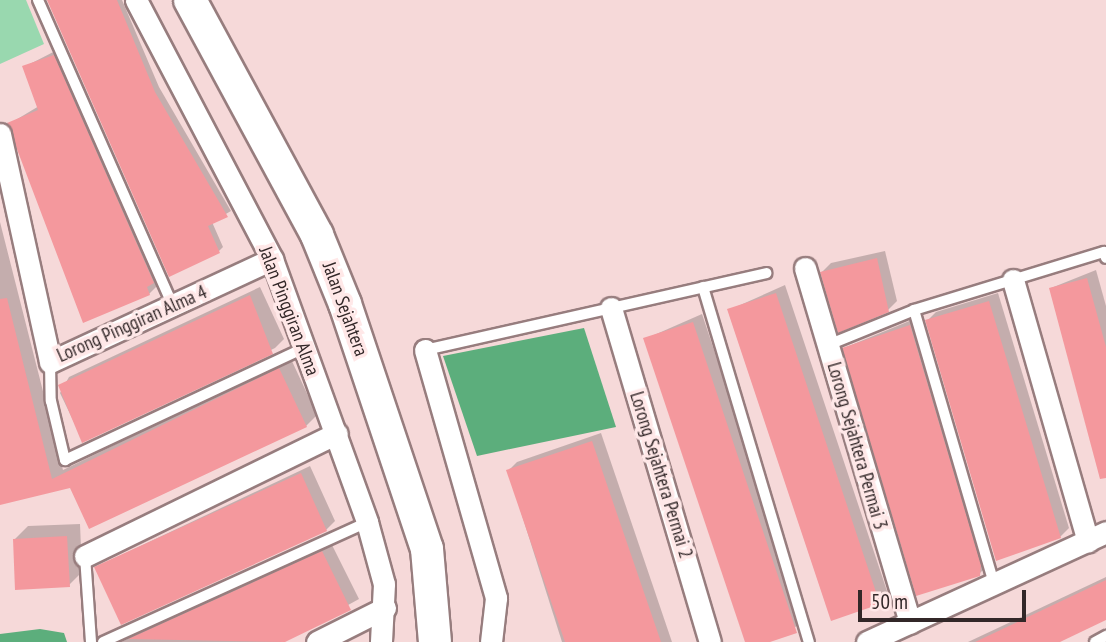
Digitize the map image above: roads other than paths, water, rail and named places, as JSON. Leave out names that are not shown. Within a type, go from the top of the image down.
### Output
[{"type":"main road","name":"Jalan Sejahtera","points":[[190,0],[317,235],[345,304],[427,549],[435,642]]},
{"type":"street","name":"Jalan Pinggiran Alma","points":[[136,0],[272,259],[367,522],[385,608],[381,642]]},
{"type":"street","name":"Lorong Pinggiran Alma 4","points":[[0,134],[50,362],[272,259]]},
{"type":"street","name":"Lorong Sejahtera Permai 3","points":[[806,268],[909,623]]},
{"type":"street","points":[[867,642],[1097,537],[1013,280]]},
{"type":"street","name":"Lorong Sejahtera Permai 2","points":[[611,308],[710,642]]},
{"type":"street","points":[[425,350],[496,598],[491,642]]},
{"type":"street","points":[[85,556],[337,433]]},
{"type":"street","points":[[317,642],[385,608]]},
{"type":"lane","points":[[38,0],[173,306]]},
{"type":"lane","points":[[828,345],[914,310],[1104,252],[1106,258]]},
{"type":"lane","points":[[425,350],[766,273]]},
{"type":"lane","points":[[703,287],[809,642]]},
{"type":"lane","points":[[914,310],[994,583]]},
{"type":"lane","points":[[50,362],[51,401],[65,460],[304,348]]},
{"type":"lane","points":[[103,642],[367,522]]},
{"type":"lane","points":[[85,556],[91,642]]},
{"type":"lane","points":[[1095,642],[1106,636]]}]
